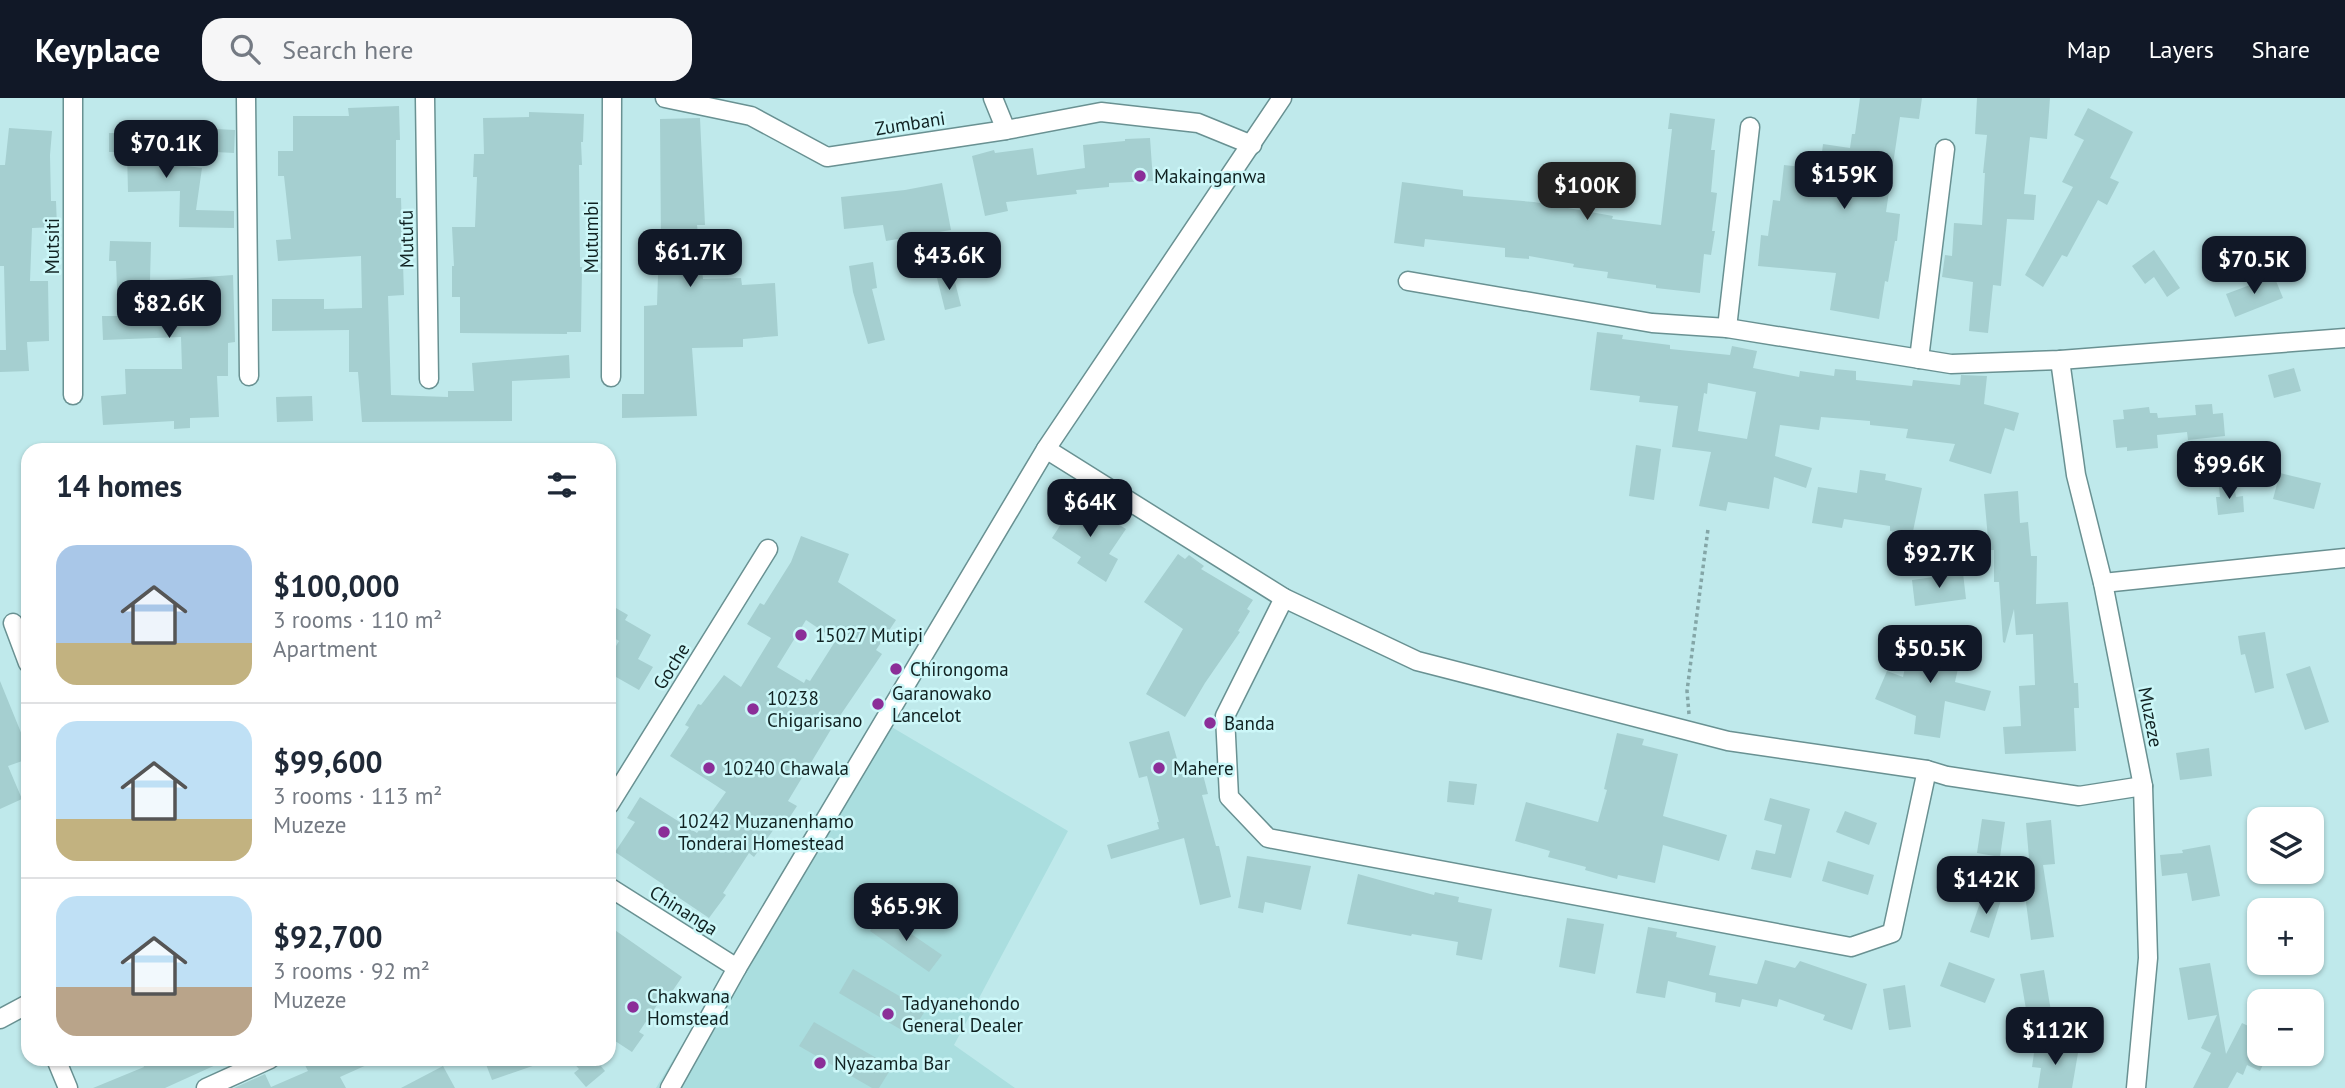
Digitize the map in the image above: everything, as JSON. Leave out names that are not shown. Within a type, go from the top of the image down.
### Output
[{"type":"street","name":"Mutsiti","points":[[72,98],[73,395]]},
{"type":"street","points":[[246,98],[249,376]]},
{"type":"street","name":"Mutufu","points":[[425,98],[429,379]]},
{"type":"street","name":"Mutumbi","points":[[611,377],[612,98]]},
{"type":"street","name":"Zumbani","points":[[665,98],[751,116],[827,157],[1006,130],[1101,112],[1198,123],[1252,145]]},
{"type":"street","points":[[993,98],[1006,130]]},
{"type":"street","points":[[670,1088],[737,968],[1046,449],[1282,98]]},
{"type":"street","points":[[1727,328],[1750,127]]},
{"type":"street","points":[[1919,359],[1945,149]]},
{"type":"street","points":[[1408,281],[1652,323],[1727,328],[1951,364],[2060,360],[2345,338]]},
{"type":"street","name":"Muzeze","points":[[2060,360],[2076,475],[2103,583],[2143,786],[2148,958],[2136,1088]]},
{"type":"street","points":[[1046,449],[1284,598],[1417,661],[1728,741],[1927,770],[1947,776],[2079,796],[2143,786]]},
{"type":"street","name":"Goche","points":[[616,794],[768,549]]},
{"type":"street","points":[[2103,583],[2345,558]]},
{"type":"street","points":[[1284,598],[1225,716],[1229,797],[1268,838],[1851,947],[1892,933],[1927,770]]},
{"type":"street","points":[[13,624],[21,645]]},
{"type":"street","name":"Chinanga","points":[[616,891],[737,968]]},
{"type":"street","points":[[0,1019],[21,1008]]},
{"type":"street","points":[[59,1066],[68,1088]]},
{"type":"street","points":[[206,1088],[255,1066]]},
{"type":"path","points":[[1691,733],[1687,691],[1708,529]]},
{"type":"shaded area","points":[[878,719],[1068,831],[954,1045],[1015,1088],[656,1088]]},
{"type":"building","points":[[1860,98],[1922,98],[1919,119],[1900,117],[1886,212],[1900,214],[1897,241],[1888,282],[1885,281],[1879,319],[1830,310],[1836,273],[1758,266],[1761,235],[1768,236],[1773,200],[1780,201],[1784,165],[1820,169],[1823,144],[1850,148],[1852,134],[1855,134]]},
{"type":"building","points":[[1977,98],[2050,98],[2047,139],[2030,137],[2024,194],[2036,195],[2034,220],[2007,219],[2001,286],[1993,285],[1988,333],[1969,331],[1973,282],[1942,277],[1945,255],[1952,256],[1954,223],[1982,225],[1987,135],[1975,134]]},
{"type":"building","points":[[399,106],[400,140],[396,140],[396,198],[401,198],[404,295],[388,296],[391,395],[448,397],[448,391],[474,391],[472,363],[569,355],[570,378],[512,381],[512,421],[362,422],[358,372],[349,372],[349,330],[272,331],[272,299],[324,299],[324,309],[362,308],[361,256],[278,261],[276,240],[291,239],[284,176],[278,176],[278,151],[293,151],[293,116],[349,116],[348,108]]},
{"type":"building","points":[[2088,108],[2133,132],[2110,178],[2119,182],[2107,205],[2098,200],[2067,257],[2062,255],[2043,287],[2025,275],[2073,187],[2062,182],[2084,140],[2074,135]]},
{"type":"building","points":[[529,112],[584,114],[582,165],[579,165],[581,332],[460,333],[460,297],[452,297],[452,227],[475,227],[477,177],[473,177],[474,154],[484,154],[483,118],[529,117]]},
{"type":"building","points":[[1670,113],[1715,119],[1711,150],[1715,150],[1711,192],[1717,193],[1712,231],[1715,231],[1711,255],[1704,254],[1700,293],[1607,278],[1608,272],[1573,267],[1574,264],[1529,256],[1529,259],[1505,257],[1505,248],[1425,239],[1424,247],[1394,243],[1402,182],[1463,190],[1463,196],[1534,202],[1613,216],[1612,219],[1661,225],[1672,129],[1668,129]]},
{"type":"building","points":[[700,118],[705,225],[697,225],[703,279],[741,278],[742,285],[775,283],[778,336],[743,339],[743,347],[692,348],[697,416],[622,418],[622,394],[644,394],[644,306],[657,305],[661,244],[660,119]]},
{"type":"building","points":[[9,128],[52,131],[51,201],[56,201],[57,227],[32,228],[30,281],[48,281],[49,341],[27,342],[29,371],[0,372],[0,350],[6,350],[4,266],[0,266],[0,165],[5,165]]},
{"type":"building","points":[[198,128],[235,130],[234,153],[197,151]]},
{"type":"building","points":[[109,133],[156,133],[156,162],[202,168],[196,210],[234,211],[234,228],[179,227],[180,191],[128,192],[127,152],[109,152]]},
{"type":"building","points":[[1150,138],[1153,181],[1109,183],[1109,187],[1076,190],[1077,194],[1006,202],[1008,211],[985,216],[972,156],[994,150],[995,153],[1033,148],[1037,175],[1085,168],[1083,145]]},
{"type":"building","points":[[942,183],[951,230],[886,241],[883,225],[844,229],[841,197]]},
{"type":"building","points":[[110,241],[151,242],[150,281],[233,275],[235,342],[228,343],[228,376],[217,376],[219,417],[190,418],[190,428],[174,429],[174,421],[103,425],[101,396],[126,394],[125,369],[182,369],[181,337],[103,340],[102,316],[118,316],[116,261],[109,261]]},
{"type":"building","points":[[2154,250],[2180,288],[2167,297],[2154,277],[2145,284],[2132,266]]},
{"type":"building","points":[[873,262],[877,288],[872,289],[885,340],[868,344],[853,292],[849,266]]},
{"type":"building","points":[[953,274],[961,306],[945,310],[937,278]]},
{"type":"building","points":[[2274,276],[2283,298],[2235,317],[2226,294]]},
{"type":"building","points":[[1597,332],[1623,335],[1622,339],[1670,345],[1670,349],[1730,355],[1732,346],[1757,351],[1753,368],[1799,377],[1800,371],[1834,376],[1835,369],[1856,371],[1856,380],[1912,386],[1913,380],[1960,385],[1961,375],[1987,376],[1984,404],[2019,413],[2014,431],[2005,428],[1991,474],[1949,461],[1955,444],[1906,438],[1908,429],[1870,425],[1870,421],[1821,417],[1819,430],[1780,425],[1775,456],[1812,468],[1806,488],[1774,477],[1769,509],[1728,502],[1726,511],[1699,506],[1711,452],[1672,447],[1678,406],[1639,402],[1640,396],[1590,390]],"holes":[[[1708,383],[1756,392],[1747,439],[1698,431]]]},
{"type":"building","points":[[2294,368],[2301,391],[2274,398],[2268,375]]},
{"type":"building","points":[[312,396],[313,421],[277,422],[276,397]]},
{"type":"building","points":[[2212,404],[2213,414],[2223,413],[2225,436],[2188,440],[2187,432],[2157,435],[2158,448],[2127,451],[2127,447],[2116,448],[2113,420],[2124,419],[2123,410],[2149,407],[2150,413],[2157,413],[2158,418],[2196,415],[2195,405]]},
{"type":"building","points":[[1636,445],[1661,449],[1654,500],[1629,496]]},
{"type":"building","points":[[1860,470],[1886,474],[1885,480],[1922,488],[1912,536],[1890,531],[1890,526],[1844,519],[1842,528],[1812,523],[1818,487],[1857,493]]},
{"type":"building","points":[[2280,473],[2321,483],[2314,509],[2273,499]]},
{"type":"building","points":[[2234,485],[2236,497],[2243,496],[2244,512],[2218,515],[2216,497],[2220,497],[2219,487]]},
{"type":"building","points":[[2018,491],[2020,523],[2028,522],[2031,556],[2037,556],[2036,604],[2068,602],[2074,683],[2078,683],[2079,708],[2074,708],[2076,751],[2005,754],[2003,727],[2021,726],[2019,686],[2035,685],[2033,634],[2016,635],[2014,609],[2005,643],[2003,642],[1999,582],[1994,582],[1994,550],[1989,550],[1984,494]]},
{"type":"building","points":[[1077,499],[1126,529],[1109,554],[1118,559],[1106,582],[1077,563],[1081,557],[1052,538]]},
{"type":"building","points":[[801,536],[849,554],[838,582],[896,620],[876,650],[882,654],[833,726],[788,801],[797,806],[784,826],[779,822],[754,857],[749,853],[723,893],[726,895],[709,918],[616,850],[635,822],[627,818],[640,797],[697,833],[726,792],[670,756],[689,727],[685,725],[698,704],[701,705],[724,675],[741,687],[771,638],[747,624],[760,603],[764,605],[791,562]],"holes":[[[806,620],[836,640],[810,681],[806,679],[804,683],[777,667]]]},
{"type":"building","points":[[1178,554],[1185,559],[1189,555],[1204,566],[1201,569],[1253,600],[1238,631],[1240,632],[1185,717],[1146,694],[1183,629],[1144,602]]},
{"type":"building","points":[[1963,573],[1966,599],[1915,606],[1912,580]]},
{"type":"building","points":[[616,608],[628,615],[625,620],[651,635],[638,659],[653,667],[639,690],[616,677],[616,646],[619,641],[616,639]]},
{"type":"building","points":[[2265,632],[2274,688],[2255,693],[2245,654],[2241,655],[2238,636]]},
{"type":"building","points":[[1912,635],[1963,646],[1955,682],[1991,691],[1985,711],[1945,701],[1940,738],[1914,734],[1916,716],[1875,699],[1887,671],[1903,677]]},
{"type":"building","points":[[2310,666],[2329,722],[2305,730],[2286,674]]},
{"type":"building","points":[[0,681],[21,733],[21,761],[8,766],[21,799],[0,809]]},
{"type":"building","points":[[1169,731],[1180,769],[1194,765],[1196,772],[1202,771],[1208,794],[1202,795],[1216,846],[1219,846],[1231,897],[1200,905],[1184,838],[1111,859],[1107,845],[1159,829],[1147,776],[1139,778],[1129,742]]},
{"type":"building","points":[[1617,733],[1644,739],[1642,745],[1678,754],[1663,816],[1727,835],[1719,861],[1663,845],[1655,883],[1618,875],[1617,879],[1585,870],[1586,867],[1548,857],[1550,851],[1515,841],[1526,802],[1598,822],[1607,790],[1604,789]]},
{"type":"building","points":[[2209,748],[2212,776],[2180,780],[2176,753]]},
{"type":"building","points":[[1449,781],[1477,784],[1474,805],[1447,802]]},
{"type":"building","points":[[1770,798],[1810,809],[1791,878],[1751,869],[1756,850],[1775,854],[1782,825],[1764,820]]},
{"type":"building","points":[[1845,811],[1877,823],[1869,845],[1836,832]]},
{"type":"building","points":[[1982,819],[2005,822],[2000,857],[1977,853]]},
{"type":"building","points":[[2051,820],[2055,864],[2043,865],[2054,937],[2031,940],[2025,895],[2032,894],[2026,823]]},
{"type":"building","points":[[2210,845],[2220,896],[2192,901],[2187,873],[2162,876],[2160,855],[2183,853],[2182,850]]},
{"type":"building","points":[[1247,856],[1311,866],[1301,910],[1265,902],[1263,913],[1238,908]]},
{"type":"building","points":[[1828,861],[1874,875],[1868,895],[1822,881]]},
{"type":"building","points":[[1358,874],[1434,895],[1435,892],[1459,897],[1458,902],[1492,909],[1482,960],[1456,955],[1458,942],[1347,924]]},
{"type":"building","points":[[1983,894],[2001,900],[1989,938],[1970,932]]},
{"type":"building","points":[[882,914],[942,955],[929,972],[870,931]]},
{"type":"building","points":[[1567,918],[1604,924],[1595,974],[1559,967]]},
{"type":"building","points":[[1648,927],[1677,932],[1676,937],[1716,946],[1709,975],[1757,984],[1765,960],[1795,968],[1800,961],[1867,984],[1852,1030],[1823,1020],[1825,1015],[1779,999],[1777,1007],[1742,999],[1740,1007],[1715,1002],[1716,993],[1668,981],[1665,998],[1636,993]]},
{"type":"building","points":[[616,931],[682,977],[669,996],[665,993],[639,1032],[644,1035],[632,1052],[616,1042]]},
{"type":"building","points":[[1949,962],[1995,979],[1985,1003],[1940,986]]},
{"type":"building","points":[[2210,963],[2226,1054],[2242,1023],[2247,1025],[2247,1065],[2243,1075],[2237,1072],[2228,1088],[2193,1088],[2211,1053],[2201,1048],[2217,1015],[2188,1020],[2179,968]]},
{"type":"building","points":[[853,969],[925,1011],[910,1035],[839,993]]},
{"type":"building","points":[[2044,970],[2051,1011],[2027,1015],[2020,974]]},
{"type":"building","points":[[1905,985],[1911,1027],[1889,1030],[1883,989]]},
{"type":"building","points":[[814,1022],[892,1067],[879,1088],[872,1088],[799,1046]]},
{"type":"building","points":[[2035,1046],[2078,1053],[2072,1088],[2038,1088],[2041,1068],[2032,1067]]},
{"type":"building","points":[[214,1066],[165,1088],[93,1088],[144,1067]]},
{"type":"building","points":[[306,1066],[364,1066],[340,1077],[346,1088],[234,1088],[265,1074],[271,1087],[308,1071]]},
{"type":"building","points":[[443,1066],[455,1088],[401,1088]]},
{"type":"building","points":[[487,1066],[533,1066],[492,1080]]},
{"type":"building","points":[[576,1066],[601,1066],[605,1071],[586,1087],[574,1073],[579,1069]]},
{"type":"building","points":[[2249,1066],[2262,1066],[2260,1071]]},
{"type":"place","name":"Makainganwa","points":[[1140,176]]},
{"type":"place","name":"15027 Mutipi","points":[[801,635]]},
{"type":"place","name":"Chirongoma","points":[[896,669]]},
{"type":"place","name":"Garanowako Lancelot","points":[[878,704]]},
{"type":"place","name":"10238 Chigarisano","points":[[753,709]]},
{"type":"place","name":"Banda","points":[[1210,723]]},
{"type":"place","name":"10240 Chawala","points":[[709,768]]},
{"type":"place","name":"Mahere","points":[[1159,768]]},
{"type":"place","name":"10242 Muzanenhamo Tonderai Homestead","points":[[664,832]]},
{"type":"place","name":"Chakwana Homstead","points":[[633,1007]]},
{"type":"place","name":"Tadyanehondo General Dealer","points":[[888,1014]]},
{"type":"place","name":"Nyazamba Bar","points":[[820,1063]]}]
